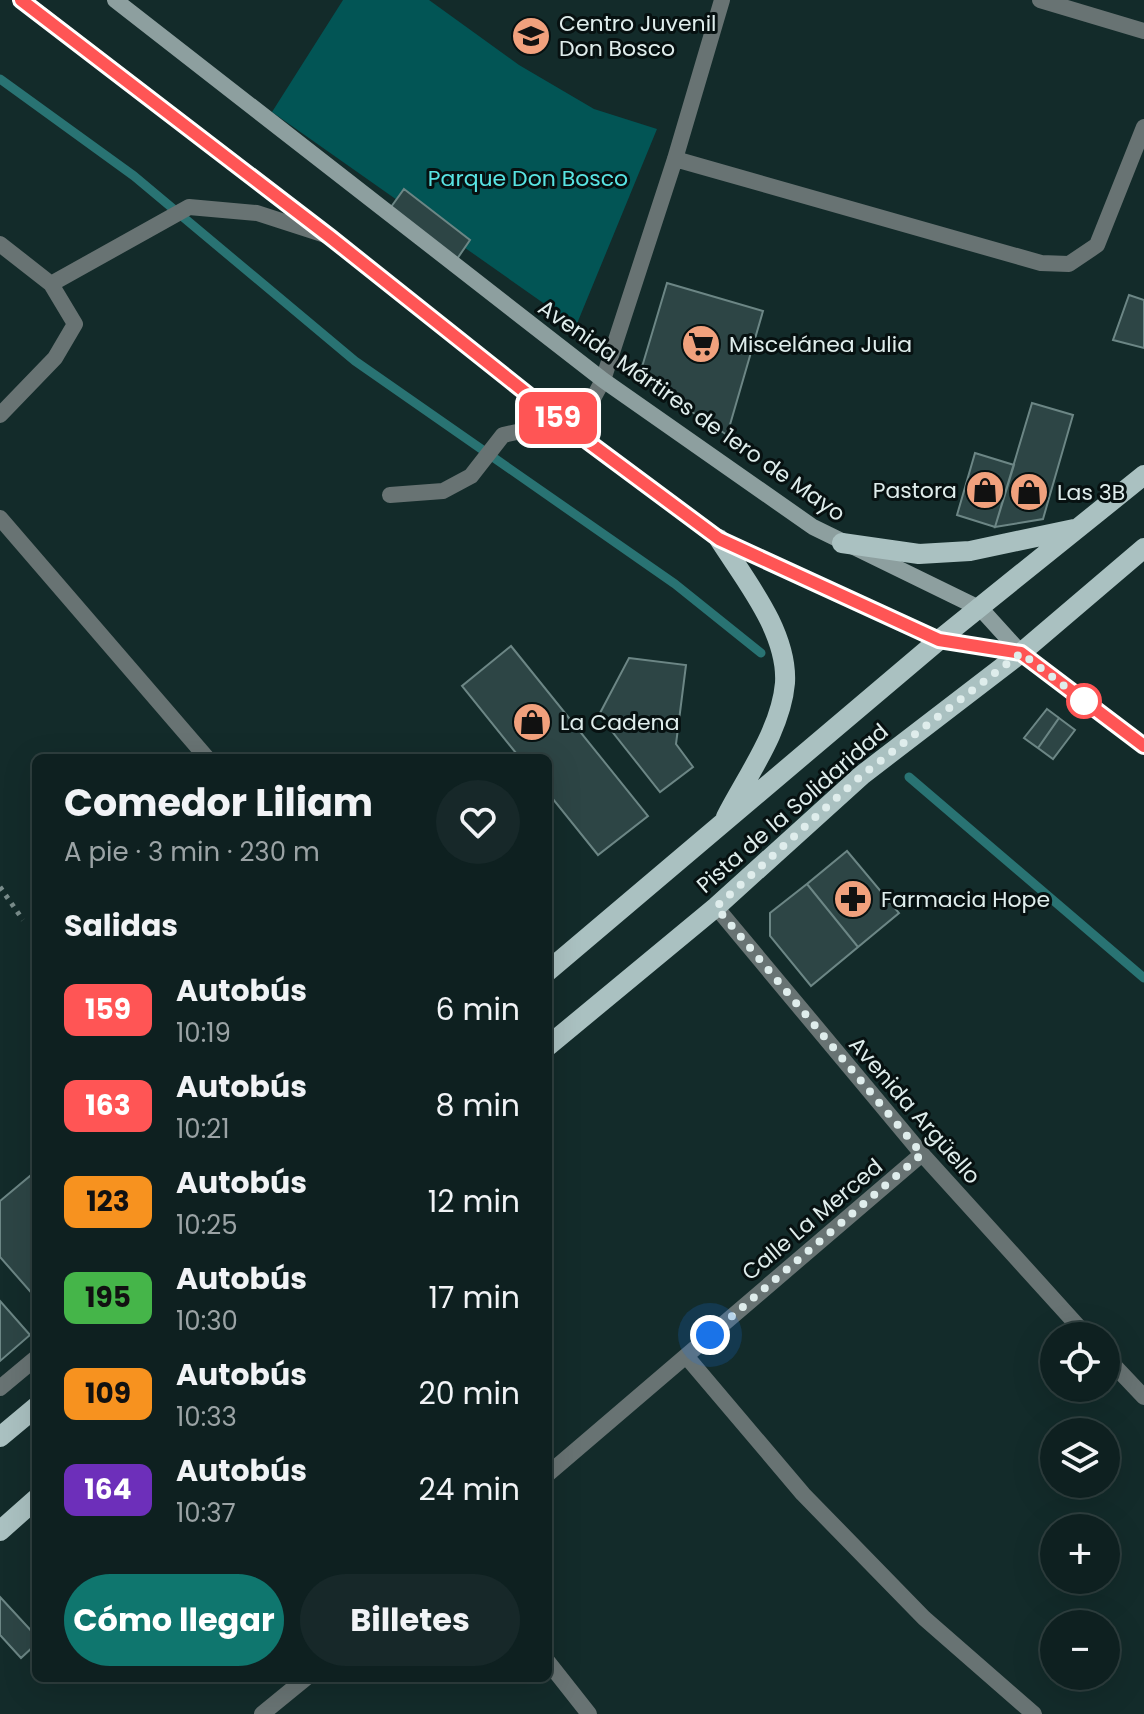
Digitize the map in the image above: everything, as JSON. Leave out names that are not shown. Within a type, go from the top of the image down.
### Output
[{"type":"main road","points":[[22,0],[330,237],[575,432],[719,539],[939,640],[1021,653]]},
{"type":"main road","name":"Avenida Mártires de 1ero de Mayo","points":[[115,0],[603,380],[813,527],[981,609],[1021,653]]},
{"type":"main road","name":"Pista de la Solidaridad","points":[[552,968],[939,640],[1144,475]]},
{"type":"main road","points":[[842,543],[919,554],[970,551],[1077,528]]},
{"type":"main road","points":[[719,539],[763,610],[780,653],[785,681],[776,720],[720,828]]},
{"type":"main road","name":"Pista de la Solidaridad","points":[[552,1043],[716,907],[862,775],[1021,653],[1144,548]]},
{"type":"main road","points":[[0,1437],[32,1410]]},
{"type":"main road","points":[[0,1531],[32,1503]]},
{"type":"street","points":[[390,495],[443,491],[471,476],[503,435],[531,429],[575,432],[603,380],[675,159],[722,0]]},
{"type":"street","points":[[1040,0],[1144,31]]},
{"type":"street","points":[[675,159],[1041,263],[1069,264],[1097,245],[1144,127]]},
{"type":"street","points":[[51,284],[189,207],[257,213],[330,237]]},
{"type":"street","points":[[0,244],[51,284],[75,324],[55,358],[0,415]]},
{"type":"street","points":[[0,518],[204,754]]},
{"type":"street","points":[[1021,653],[1144,746]]},
{"type":"street","name":"Avenida Argüello","points":[[716,907],[922,1154],[1074,1322]]},
{"type":"street","name":"Calle La Merced","points":[[552,1471],[922,1154]]},
{"type":"street","points":[[686,1356],[814,1505],[924,1618],[1034,1714]]},
{"type":"street","points":[[0,1388],[32,1361]]},
{"type":"street","points":[[1120,1372],[1144,1397]]},
{"type":"street","points":[[552,1667],[589,1714]]},
{"type":"street","points":[[262,1714],[301,1682]]},
{"type":"path","points":[[0,887],[23,920]]},
{"type":"green space","name":"Parque Don Bosco","points":[[343,0],[429,0],[519,65],[594,109],[657,129],[576,326],[272,112]]},
{"type":"building","points":[[404,189],[470,240],[457,259],[391,207]]},
{"type":"building","name":"Miscelánea Julia","points":[[667,283],[763,311],[727,435],[639,377]]},
{"type":"building","points":[[1129,295],[1144,300],[1144,348],[1113,340]]},
{"type":"building","name":"Las 3B","points":[[1032,403],[1073,415],[1043,519],[995,527]]},
{"type":"building","name":"Pastora","points":[[975,453],[1014,465],[995,527],[957,515]]},
{"type":"building","name":"La Cadena","points":[[511,646],[648,816],[598,855],[552,798],[552,754],[517,754],[462,686]]},
{"type":"building","points":[[629,658],[686,665],[676,744],[693,767],[660,792],[599,715]]},
{"type":"building","points":[[1047,709],[1059,718],[1038,748],[1024,738]]},
{"type":"building","points":[[1059,718],[1075,730],[1053,759],[1038,748]]},
{"type":"building","name":"Farmacia Hope","points":[[847,851],[899,913],[858,947],[807,884]]},
{"type":"building","points":[[807,884],[858,947],[811,986],[770,936],[770,913]]},
{"type":"building","points":[[32,1174],[32,1293],[0,1257],[0,1201]]},
{"type":"building","points":[[0,1301],[30,1335],[0,1361]]},
{"type":"building","points":[[0,1597],[32,1632],[32,1648],[21,1658],[0,1635]]},
{"type":"waterway","points":[[0,79],[134,176],[355,361],[675,584],[761,653]]},
{"type":"waterway","points":[[909,777],[1144,978]]},
{"type":"bus line","name":"159","points":[[21,0],[330,237],[575,432],[719,539],[824,590],[939,640],[1021,653],[1144,746]]},
{"type":"place","name":"Centro Juvenil Don Bosco","points":[[531,36]]},
{"type":"place","name":"Miscelánea Julia","points":[[701,344]]},
{"type":"place","name":"Pastora","points":[[985,490]]},
{"type":"place","name":"Las 3B","points":[[1029,492]]},
{"type":"place","name":"La Cadena","points":[[532,722]]},
{"type":"place","name":"Farmacia Hope","points":[[853,899]]},
{"type":"route","points":[[710,1335],[922,1154],[716,907],[862,775],[1021,653],[1088,704],[1084,701]]}]
